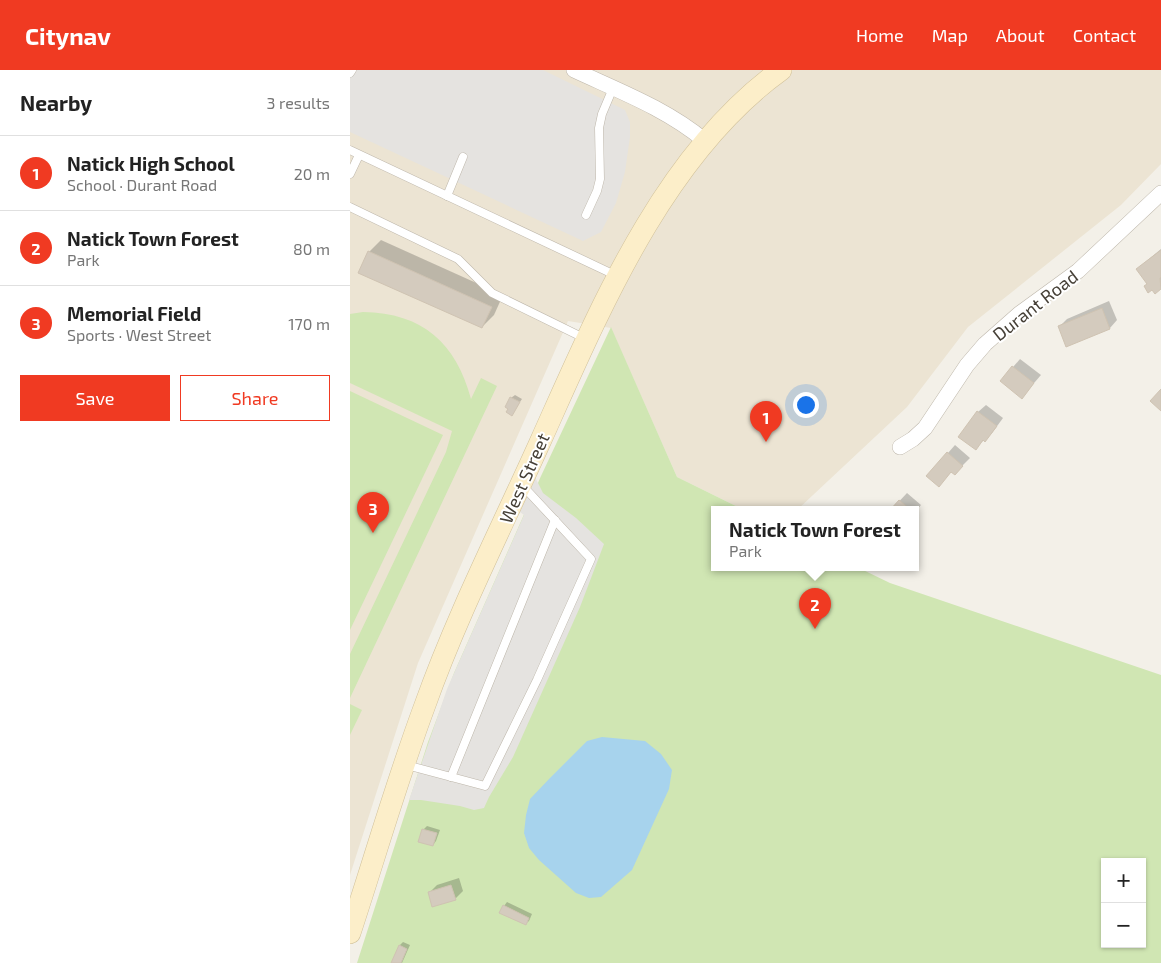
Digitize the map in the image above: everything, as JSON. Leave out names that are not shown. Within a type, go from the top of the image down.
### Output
[{"type":"street","points":[[574,70],[670,115],[706,141]]},
{"type":"street","name":"West Street","points":[[350,933],[404,765],[439,668],[586,339],[618,276],[668,192],[726,117],[751,93],[781,70]]},
{"type":"street","name":"Durant Road","points":[[900,447],[925,428],[967,366],[985,344],[1019,314],[1078,271],[1158,200]]},
{"type":"lane","points":[[586,215],[597,191],[600,179],[599,128],[602,114],[613,88]]},
{"type":"lane","points":[[350,150],[618,276]]},
{"type":"lane","points":[[350,174],[359,154]]},
{"type":"lane","points":[[447,196],[464,157]]},
{"type":"lane","points":[[350,207],[458,259],[492,293],[586,339]]},
{"type":"lane","points":[[404,765],[485,786],[537,680],[591,559],[521,484]]},
{"type":"lane","points":[[451,777],[554,520]]},
{"type":"shaded area","points":[[350,70],[1161,70],[1161,164],[1121,205],[968,327],[907,407],[801,506],[736,506],[677,477],[611,328],[568,321],[418,663],[350,875]]},
{"type":"shaded area","points":[[350,70],[543,70],[625,110],[630,122],[630,137],[625,172],[616,203],[601,232],[583,241],[350,132]]},
{"type":"shaded area","points":[[534,475],[543,493],[576,518],[604,544],[580,607],[513,757],[484,808],[474,810],[421,800],[409,800],[447,689],[524,515],[517,510]]},
{"type":"green space","points":[[363,312],[403,318],[420,325],[434,335],[446,347],[456,362],[465,379],[471,399],[481,378],[497,386],[350,698],[350,654],[446,452],[452,431],[350,383],[350,314]]},
{"type":"green space","points":[[611,327],[677,477],[736,506],[711,506],[711,571],[865,571],[890,583],[1161,675],[1161,963],[357,963],[428,742],[454,673],[541,476]]},
{"type":"green space","points":[[350,391],[443,435],[350,630]]},
{"type":"green space","points":[[350,704],[362,710],[350,735]]},
{"type":"water","points":[[602,737],[645,741],[661,754],[672,770],[669,789],[632,870],[601,897],[589,898],[576,893],[539,860],[529,848],[524,833],[530,799],[587,741]]},
{"type":"building","points":[[1161,250],[1161,289],[1155,294],[1152,290],[1148,293],[1144,286],[1147,284],[1136,269]]},
{"type":"building","points":[[368,251],[492,307],[482,328],[358,273]]},
{"type":"building","points":[[1102,308],[1110,329],[1066,347],[1058,326]]},
{"type":"building","points":[[1012,366],[1034,383],[1022,399],[1000,381]]},
{"type":"building","points":[[1161,389],[1161,411],[1150,401]]},
{"type":"building","points":[[510,397],[520,402],[512,416],[506,412],[508,409],[505,407]]},
{"type":"building","points":[[977,411],[997,426],[985,442],[983,440],[976,450],[958,437]]},
{"type":"building","points":[[947,452],[963,466],[955,475],[951,472],[939,487],[926,476]]},
{"type":"building","points":[[899,500],[906,506],[894,506]]},
{"type":"building","points":[[422,829],[437,833],[433,846],[418,842]]},
{"type":"building","points":[[451,885],[456,900],[432,907],[428,892]]},
{"type":"building","points":[[503,905],[529,918],[526,925],[499,913]]},
{"type":"building","points":[[399,945],[407,949],[401,963],[391,963]]},
{"type":"place","name":"Natick High School","points":[[766,442]]},
{"type":"place","name":"Memorial Field","points":[[373,533]]},
{"type":"place","name":"Natick Town Forest","points":[[815,629]]}]
